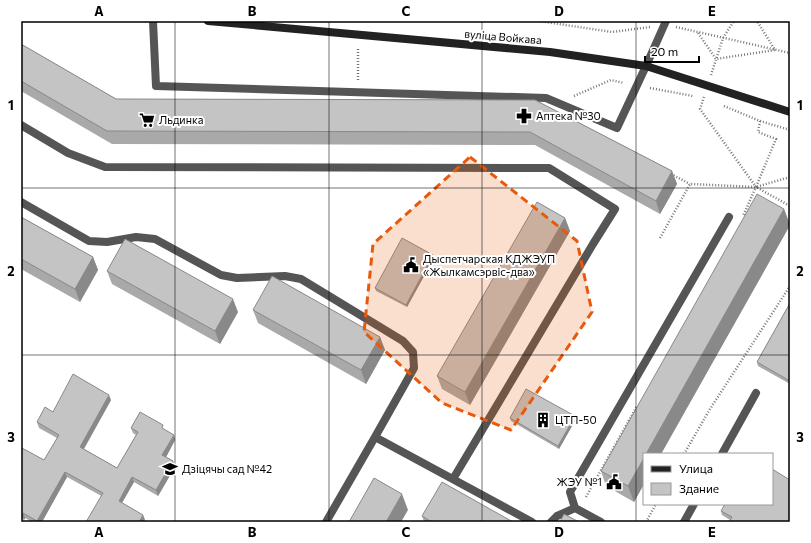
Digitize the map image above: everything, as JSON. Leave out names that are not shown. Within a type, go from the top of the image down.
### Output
[{"type":"main road","name":"вуліца Войкава","points":[[208,21],[550,52],[646,66],[790,112]]},
{"type":"lane","points":[[154,21],[156,86],[546,98],[617,128],[665,23]]},
{"type":"lane","points":[[21,125],[68,153],[105,166],[549,168],[615,209],[453,479]]},
{"type":"lane","points":[[21,202],[89,241],[106,242],[136,237],[155,238],[221,275],[237,278],[285,276],[301,279],[403,341],[413,352],[414,368],[326,522]]},
{"type":"lane","points":[[601,522],[576,508],[570,492],[729,217]]},
{"type":"lane","points":[[723,453],[756,393]]},
{"type":"lane","points":[[375,438],[532,522]]},
{"type":"lane","points":[[684,522],[693,505]]},
{"type":"lane","points":[[551,522],[557,516],[576,508]]},
{"type":"path","points":[[540,21],[612,32],[665,23],[697,33],[790,53]]},
{"type":"path","points":[[707,86],[723,38],[734,21]]},
{"type":"path","points":[[756,21],[776,50]]},
{"type":"path","points":[[697,33],[716,60]]},
{"type":"path","points":[[358,35],[358,92]]},
{"type":"path","points":[[716,60],[776,50]]},
{"type":"path","points":[[557,103],[611,80],[704,98],[711,101]]},
{"type":"path","points":[[718,104],[760,121],[790,130]]},
{"type":"path","points":[[756,187],[776,140],[758,132],[760,121]]},
{"type":"path","points":[[669,173],[690,184],[756,187],[790,177]]},
{"type":"path","points":[[660,238],[690,184]]},
{"type":"path","points":[[756,187],[790,206]]},
{"type":"path","points":[[685,453],[710,409],[790,286]]},
{"type":"path","points":[[646,522],[655,505]]},
{"type":"highlighted area","points":[[470,157],[577,241],[592,312],[511,430],[442,403],[364,332],[373,244]]},
{"type":"building","points":[[21,44],[116,99],[535,100],[672,171],[656,201],[530,132],[107,131],[21,81]]},
{"type":"building","points":[[757,194],[784,209],[647,453],[643,453],[643,460],[628,486],[601,471]]},
{"type":"building","points":[[537,202],[565,218],[465,392],[437,376]]},
{"type":"building","points":[[21,217],[93,257],[75,289],[21,259]]},
{"type":"building","points":[[402,238],[433,255],[406,305],[375,288]]},
{"type":"building","points":[[125,239],[233,299],[215,331],[107,271]]},
{"type":"building","points":[[272,276],[380,337],[361,370],[253,310]]},
{"type":"building","points":[[790,303],[790,381],[757,362]]},
{"type":"building","points":[[73,374],[109,395],[80,447],[117,468],[138,432],[131,428],[140,412],[163,425],[162,428],[174,435],[162,455],[173,461],[156,490],[132,477],[119,501],[143,515],[139,522],[86,522],[103,493],[65,472],[37,521],[23,513],[22,515],[21,514],[21,449],[22,448],[44,460],[59,435],[37,422],[45,407],[53,412]]},
{"type":"building","name":"ЦТП-50","points":[[526,389],[575,416],[558,446],[510,418]]},
{"type":"building","points":[[773,470],[790,480],[790,522],[729,522],[732,517],[721,511],[724,505],[773,505]]},
{"type":"building","points":[[374,478],[402,494],[386,522],[349,522]]},
{"type":"building","points":[[442,482],[513,522],[432,522],[422,516]]},
{"type":"building","points":[[564,514],[579,522],[560,522]]},
{"type":"place","name":"Аптека №30","points":[[524,116]]},
{"type":"place","name":"Льдинка","points":[[147,120]]},
{"type":"place","name":"Дыспетчарская КДЖЭУП «Жылкамсэрвіс-два»","points":[[411,265]]},
{"type":"place","name":"ЦТП-50","points":[[543,420]]},
{"type":"place","name":"Дзіцячы сад №42","points":[[170,469]]},
{"type":"place","name":"ЖЭУ №1","points":[[614,482]]}]
